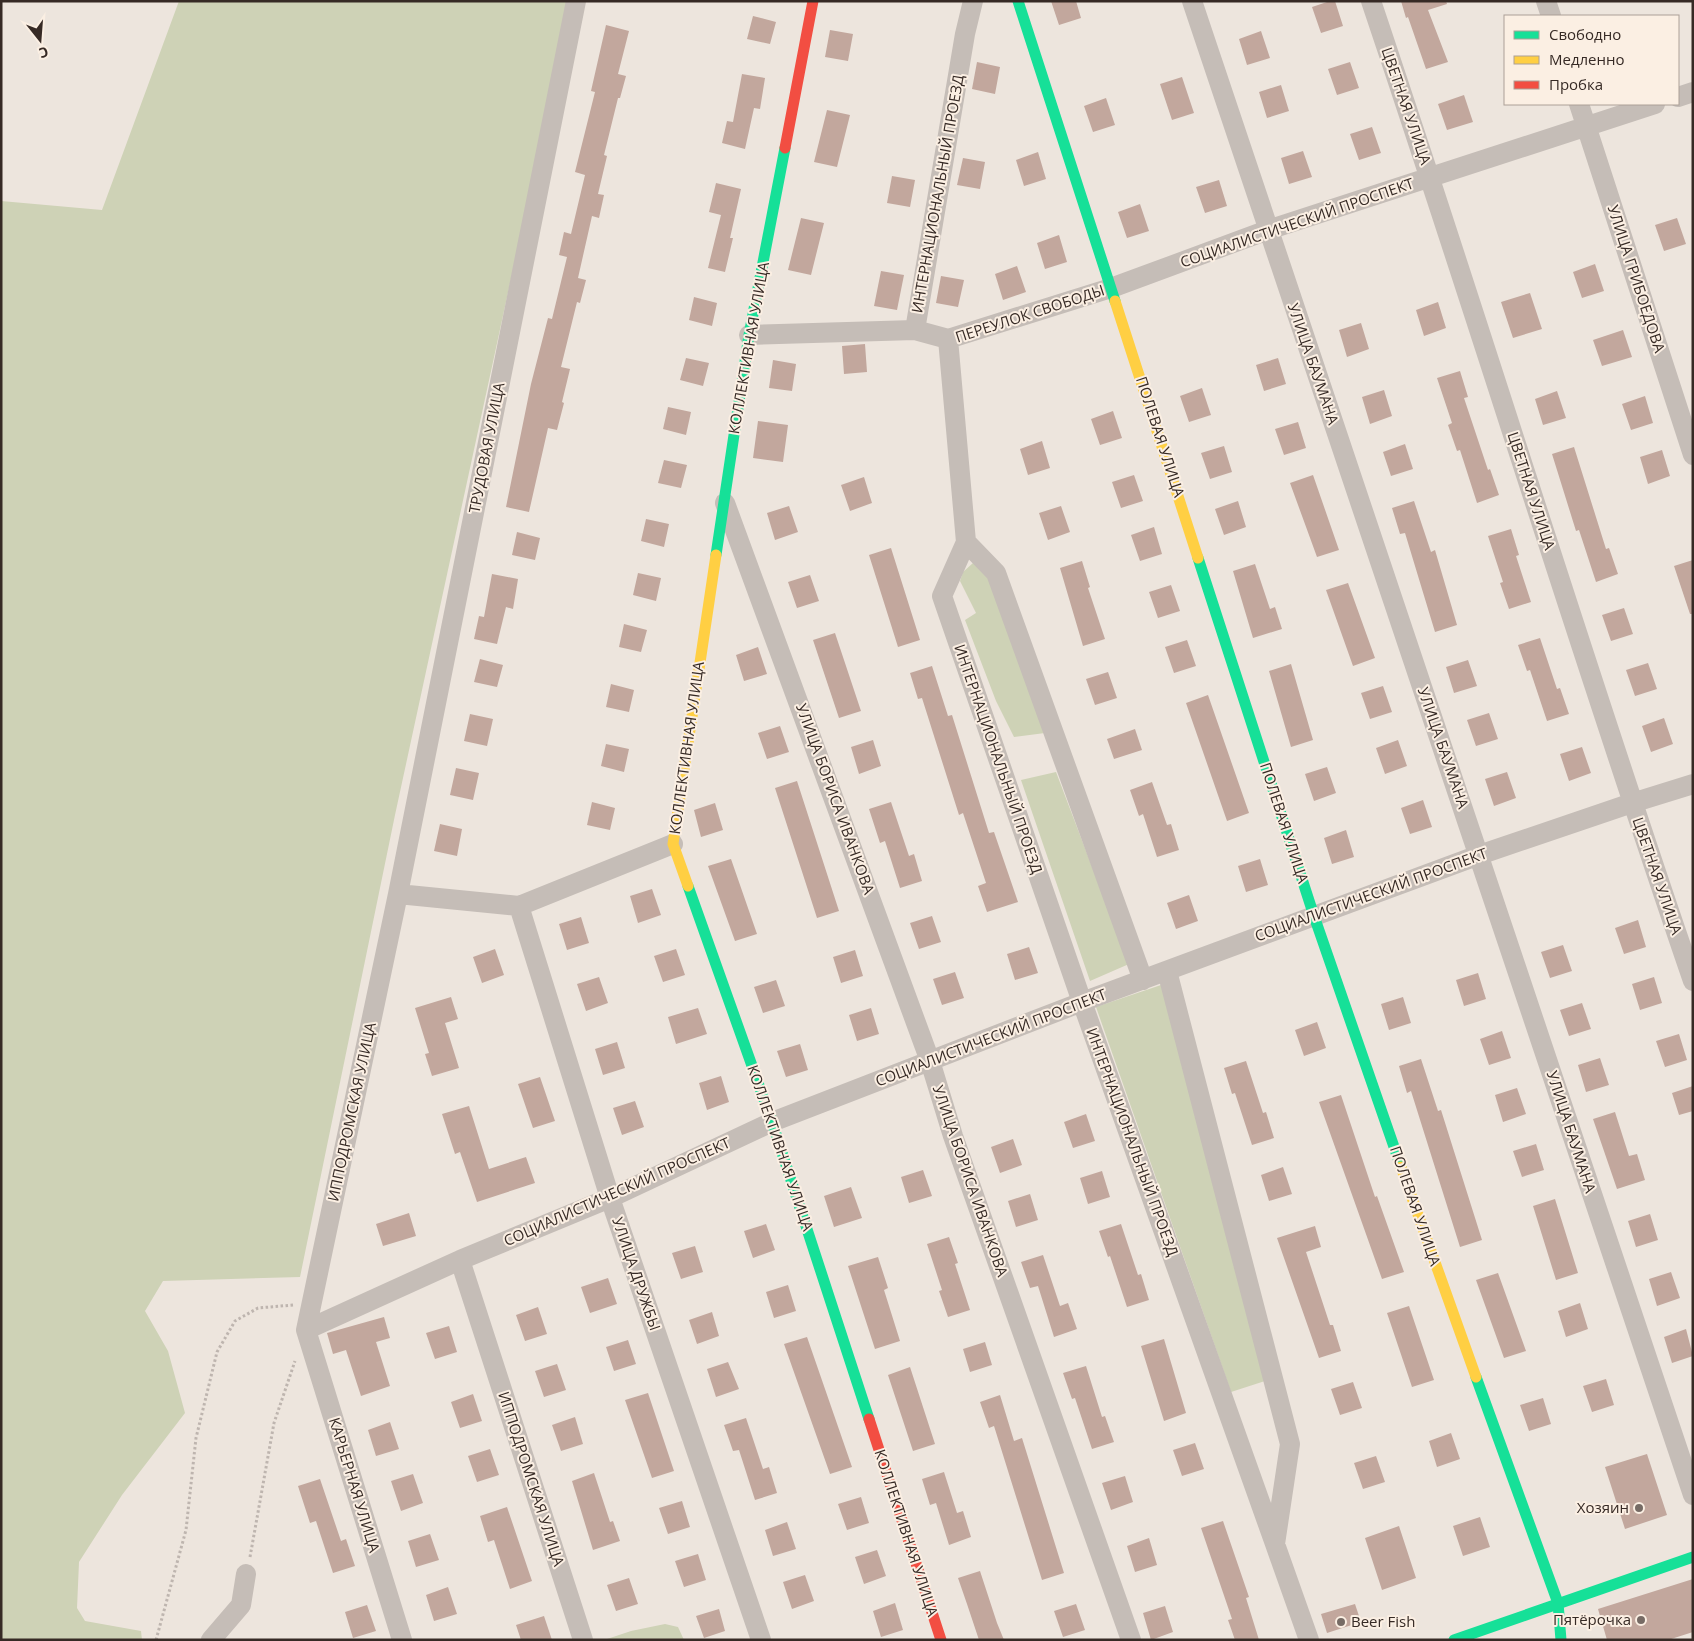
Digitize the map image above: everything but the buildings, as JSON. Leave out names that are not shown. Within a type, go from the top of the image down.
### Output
[{"type":"street","name":"ТРУДОВАЯ УЛИЦА","points":[[398,894],[576,1]]},
{"type":"street","name":"КОЛЛЕКТИВНАЯ УЛИЦА","points":[[813,1],[749,335],[673,844],[772,1122],[941,1640]]},
{"type":"street","name":"ИНТЕРНАЦИОНАЛЬНЫЙ ПРОЕЗД","points":[[973,1],[965,34],[915,330],[948,339],[966,542],[942,596],[1082,1002],[1309,1640]]},
{"type":"street","name":"ПОЛЕВАЯ УЛИЦА","points":[[1018,1],[1314,916],[1434,1263],[1558,1603],[1561,1640]]},
{"type":"street","name":"УЛИЦА БАУМАНА","points":[[1192,1],[1693,1495]]},
{"type":"street","name":"ЦВЕТНАЯ УЛИЦА","points":[[1371,1],[1632,803],[1693,981]]},
{"type":"street","points":[[1546,1],[1551,15]]},
{"type":"street","points":[[1679,97],[1693,92]]},
{"type":"street","name":"УЛИЦА ГРИБОЕДОВА","points":[[1579,105],[1693,455]]},
{"type":"street","name":"СОЦИАЛИСТИЧЕСКИЙ ПРОСПЕКТ","points":[[1111,288],[1268,230],[1652,105]]},
{"type":"street","name":"ПЕРЕУЛОК СВОБОДЫ","points":[[948,339],[1111,288]]},
{"type":"street","points":[[749,335],[915,330]]},
{"type":"street","name":"УЛИЦА БОРИСА ИВАНКОВА","points":[[724,498],[930,1061],[953,1136],[1131,1640]]},
{"type":"street","points":[[966,542],[996,572],[1143,980]]},
{"type":"street","name":"СОЦИАЛИСТИЧЕСКИЙ ПРОСПЕКТ","points":[[306,1330],[460,1260],[610,1198],[772,1122],[1082,1002],[1479,855],[1693,784]]},
{"type":"street","points":[[398,894],[519,906],[673,844]]},
{"type":"street","name":"ИППОДРОМСКАЯ УЛИЦА","points":[[306,1330],[398,894]]},
{"type":"street","name":"УЛИЦА ДРУЖБЫ","points":[[519,906],[610,1198],[761,1640]]},
{"type":"street","name":"ИНТЕРНАЦИОНАЛЬНЫЙ ПРОЕЗД","points":[[1167,971],[1231,1209],[1290,1444],[1275,1544]]},
{"type":"street","name":"ИППОДРОМСКАЯ УЛИЦА","points":[[460,1260],[583,1640]]},
{"type":"street","name":"КАРЬЕРНАЯ УЛИЦА","points":[[306,1330],[402,1640]]},
{"type":"street","points":[[1454,1640],[1693,1557]]},
{"type":"street","points":[[211,1640],[241,1606],[246,1574]]},
{"type":"path","points":[[156,1640],[186,1530],[196,1438],[217,1352],[235,1321],[258,1308],[311,1303]]},
{"type":"path","points":[[246,1574],[274,1423],[296,1358]]},
{"type":"green space","points":[[179,1],[571,1],[395,815],[300,1277],[163,1281],[145,1311],[168,1351],[185,1413],[122,1495],[79,1562],[77,1608],[85,1621],[141,1631],[142,1640],[1,1640],[1,201],[102,210]]},
{"type":"green space","points":[[973,563],[990,575],[1045,733],[1014,737],[996,701],[965,620],[976,613],[960,581],[963,572]]},
{"type":"green space","points":[[1056,772],[1129,964],[1090,981],[1021,780]]},
{"type":"green space","points":[[1161,985],[1265,1381],[1231,1392],[1096,1007]]},
{"type":"green space","points":[[665,1624],[678,1627],[684,1640],[604,1640],[631,1631]]},
{"type":"traffic: fast","points":[[1018,1],[1115,301]]},
{"type":"traffic: fast","points":[[716,555],[749,335],[785,148]]},
{"type":"traffic: fast","points":[[1198,558],[1314,916],[1401,1167]]},
{"type":"traffic: fast","points":[[688,886],[772,1122],[869,1419]]},
{"type":"traffic: fast","points":[[1476,1377],[1558,1603],[1561,1640]]},
{"type":"traffic: fast","points":[[1454,1640],[1693,1557]]},
{"type":"traffic: slow","points":[[1115,301],[1198,558]]},
{"type":"traffic: slow","points":[[688,886],[673,844],[716,555]]},
{"type":"traffic: slow","points":[[1401,1167],[1476,1377]]},
{"type":"traffic: jam","points":[[785,148],[813,1]]},
{"type":"traffic: jam","points":[[869,1419],[941,1640]]},
{"type":"place","name":"Хозяин","points":[[1639,1508]]},
{"type":"place","name":"Пятёрочка","points":[[1641,1620]]},
{"type":"place","name":"Beer Fish","points":[[1341,1622]]}]
